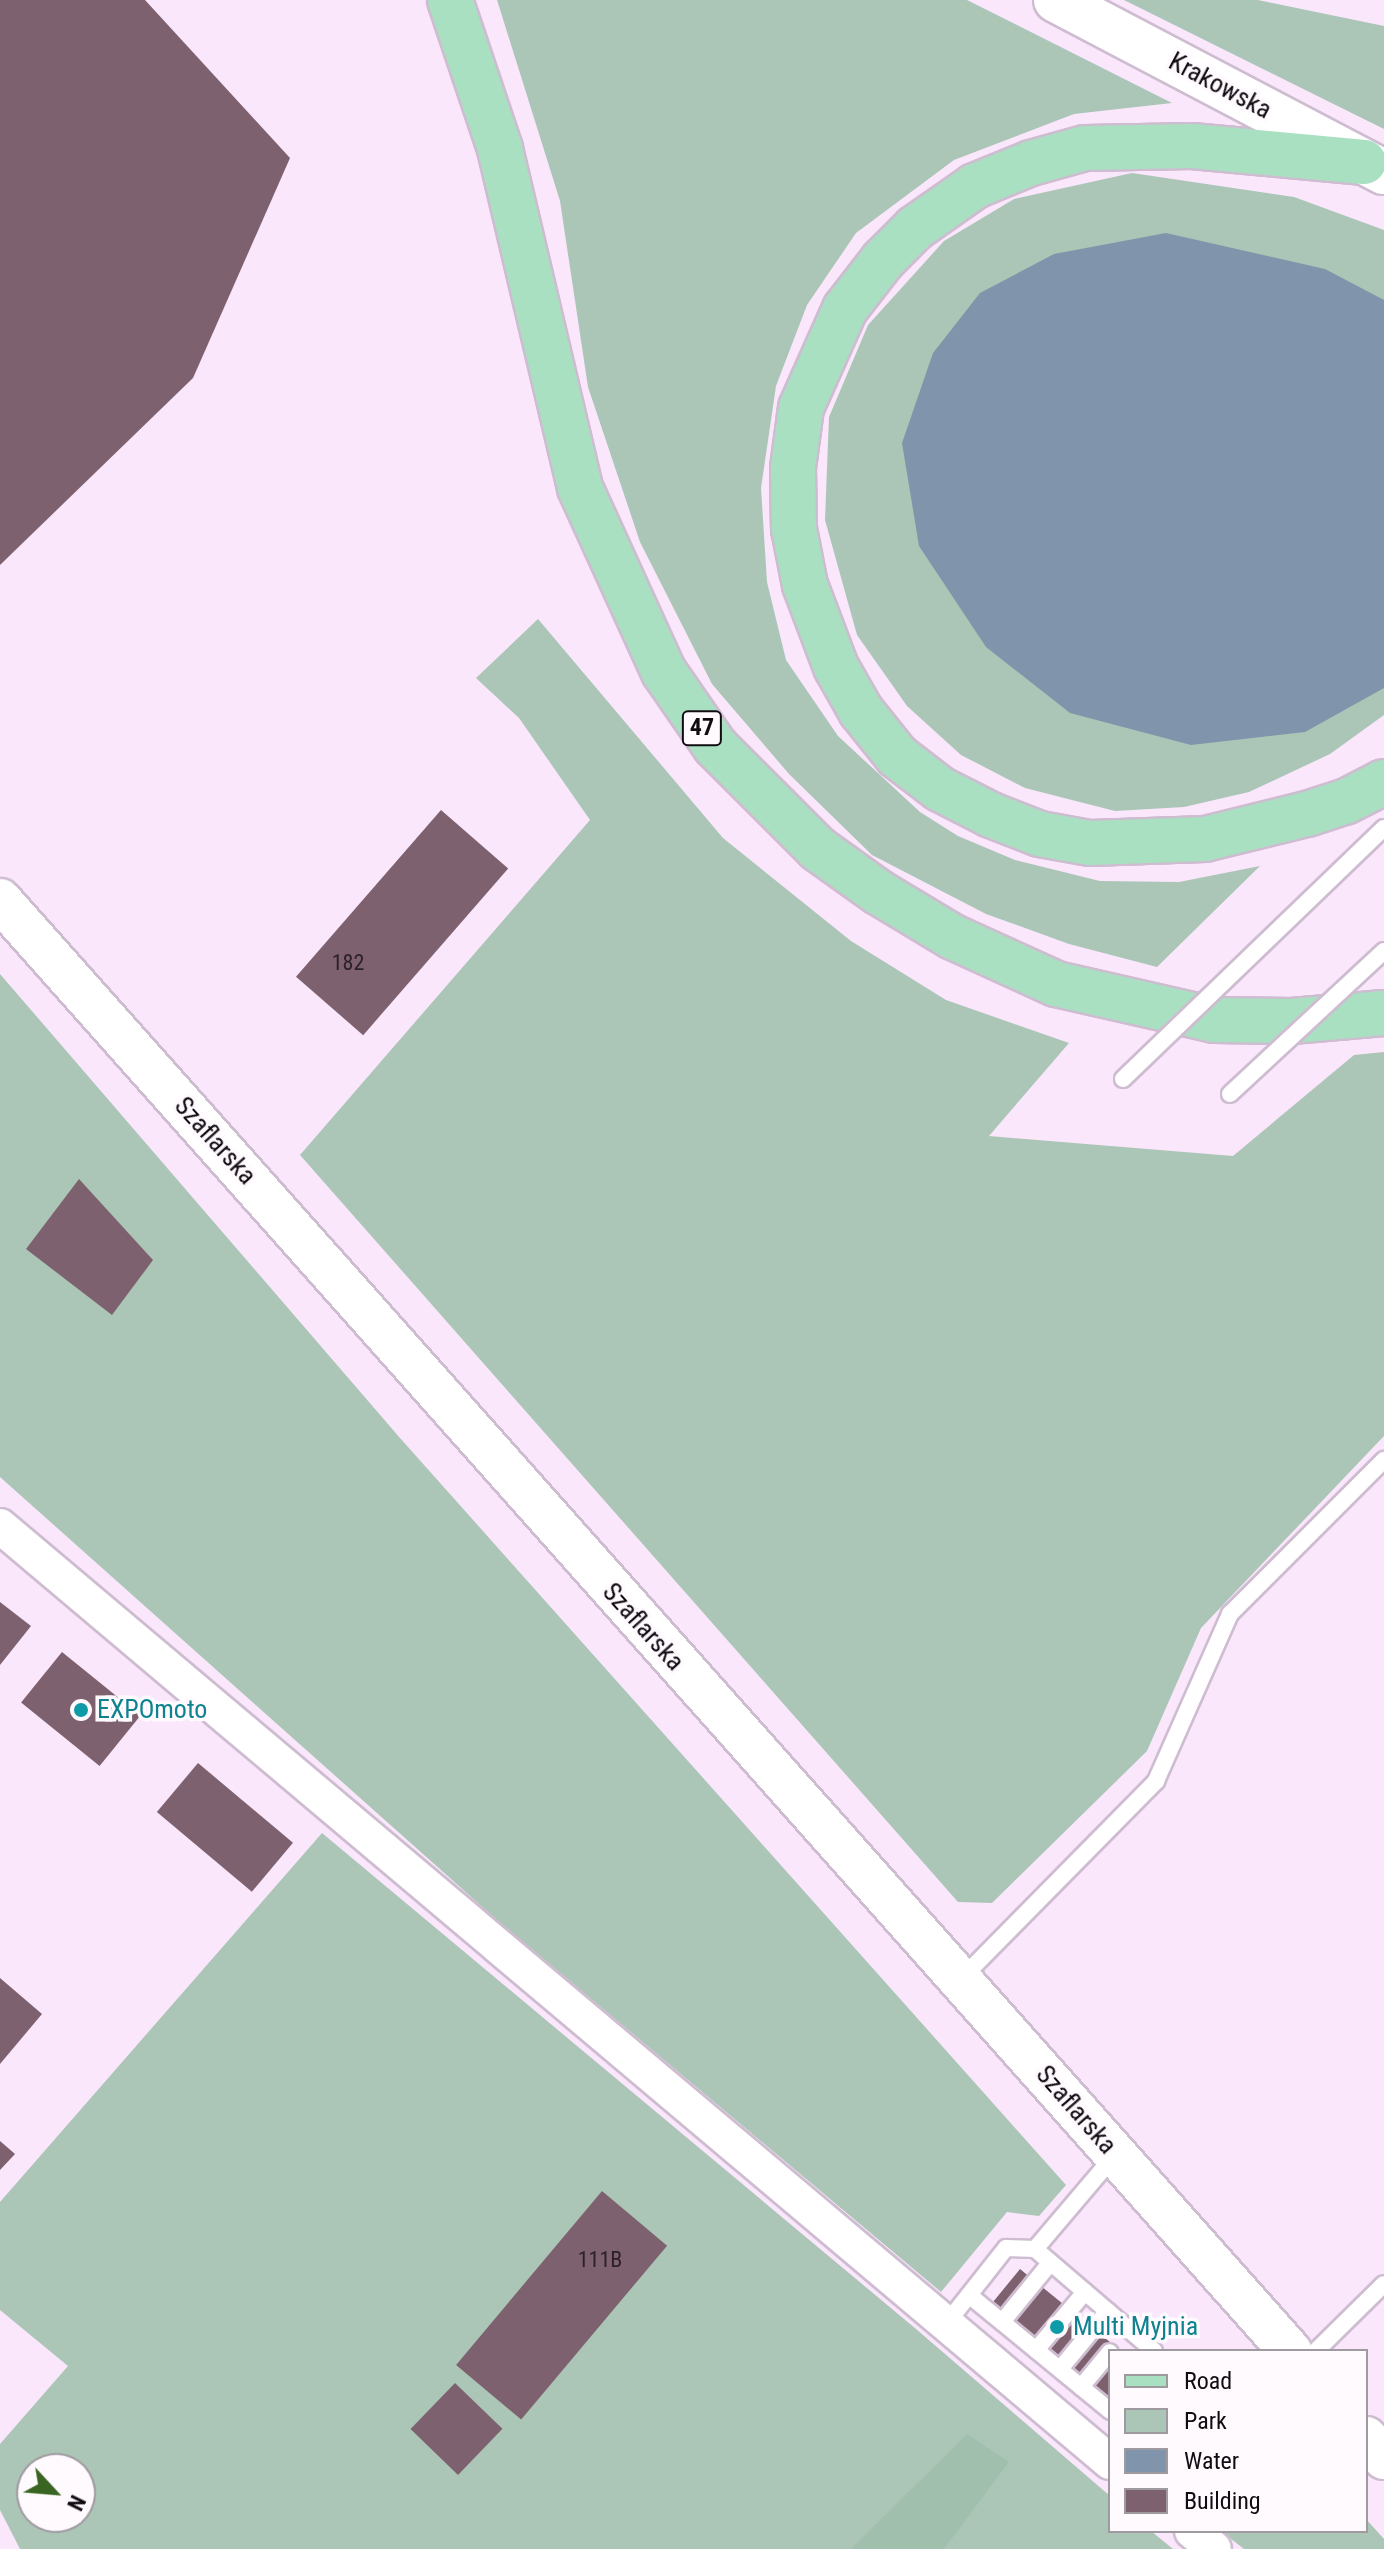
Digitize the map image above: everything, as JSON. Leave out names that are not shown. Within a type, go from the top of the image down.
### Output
[{"type":"main road","name":"47","points":[[450,0],[500,149],[580,488],[664,672],[715,746],[818,849],[878,892],[953,937],[1056,984],[1214,1020],[1292,1021],[1384,1013]]},
{"type":"main road","name":"Krakowska","points":[[1056,0],[1374,167]]},
{"type":"main road","points":[[1374,167],[1192,146],[1085,148],[1031,163],[975,186],[915,228],[883,260],[845,309],[801,408],[793,468],[794,529],[805,585],[836,667],[861,711],[897,756],[940,789],[991,815],[1040,834],[1090,843],[1205,839],[1345,802],[1384,782]]},
{"type":"street","name":"Szaflarska","points":[[0,900],[1288,2349]]},
{"type":"street","points":[[0,1526],[1108,2460]]},
{"type":"street","points":[[1368,2440],[1384,2458]]},
{"type":"street","points":[[1194,2533],[1214,2549]]},
{"type":"lane","points":[[1123,1079],[1384,828]]},
{"type":"lane","points":[[1230,1094],[1384,951]]},
{"type":"lane","points":[[960,1980],[1156,1781],[1230,1614],[1384,1460]]},
{"type":"lane","points":[[1035,2249],[1115,2155]]},
{"type":"lane","points":[[946,2324],[1006,2248],[1035,2249],[1150,2349]]},
{"type":"lane","points":[[1002,2322],[1051,2262]]},
{"type":"lane","points":[[1318,2349],[1384,2284]]},
{"type":"lane","points":[[1036,2350],[1085,2292]]},
{"type":"lane","points":[[969,2295],[1081,2387],[1108,2404]]},
{"type":"lane","points":[[1060,2369],[1108,2311]]},
{"type":"lane","points":[[1113,2349],[1129,2330]]},
{"type":"lane","points":[[1081,2387],[1108,2356]]},
{"type":"green space","points":[[497,0],[967,0],[1172,103],[1074,114],[954,160],[856,233],[807,305],[776,386],[761,488],[767,582],[786,660],[838,736],[920,812],[958,836],[1015,860],[1100,881],[1179,882],[1260,866],[1157,967],[1069,944],[986,914],[872,855],[789,774],[712,684],[640,542],[588,387],[560,201]]},
{"type":"green space","points":[[1124,0],[1258,0],[1384,26],[1384,129]]},
{"type":"green space","points":[[1132,173],[1294,197],[1384,230],[1384,715],[1330,754],[1249,792],[1184,807],[1115,811],[1025,788],[961,755],[907,706],[857,635],[825,520],[829,417],[868,325],[944,241],[1014,199]]},
{"type":"green space","points":[[538,619],[723,838],[851,941],[946,1000],[1069,1043],[989,1136],[1233,1156],[1354,1055],[1384,1052],[1384,1436],[1201,1628],[1147,1751],[992,1903],[958,1902],[300,1155],[590,820],[519,718],[476,678]]},
{"type":"green space","points":[[0,974],[400,1438],[1066,2185],[1039,2216],[1007,2212],[941,2292],[497,1920],[0,1477]]},
{"type":"green space","points":[[322,1833],[916,2329],[1108,2494],[1108,2533],[1153,2533],[1173,2549],[20,2549],[0,2510],[0,2444],[68,2366],[0,2310],[0,2202]]},
{"type":"green space","points":[[967,2434],[1009,2462],[944,2549],[851,2549]]},
{"type":"green space","points":[[1368,2521],[1384,2539],[1384,2549],[1244,2549],[1224,2533],[1368,2533]]},
{"type":"water","points":[[1166,233],[1325,269],[1384,300],[1384,688],[1305,732],[1191,745],[1070,713],[986,647],[919,546],[902,443],[933,353],[980,293],[1054,254]]},
{"type":"building","points":[[0,0],[145,0],[290,158],[193,378],[0,565]]},
{"type":"building","points":[[441,810],[508,868],[363,1035],[296,977]]},
{"type":"building","points":[[79,1179],[153,1260],[112,1315],[26,1249]]},
{"type":"building","points":[[0,1602],[31,1626],[0,1665]]},
{"type":"building","name":"EXPOmoto","points":[[62,1652],[140,1716],[100,1766],[21,1703]]},
{"type":"building","points":[[198,1763],[293,1843],[252,1892],[157,1812]]},
{"type":"building","points":[[0,1978],[42,2014],[0,2064]]},
{"type":"building","points":[[0,2141],[15,2154],[0,2170]]},
{"type":"building","points":[[602,2191],[667,2246],[521,2420],[456,2365]]},
{"type":"building","name":"Multi Myjnia","points":[[1020,2269],[1119,2349],[1108,2349],[1108,2397],[993,2302]]},
{"type":"building","points":[[455,2383],[502,2429],[458,2475],[411,2429]]},
{"type":"place","name":"EXPOmoto","points":[[81,1710]]},
{"type":"place","name":"Multi Myjnia","points":[[1057,2327]]}]
